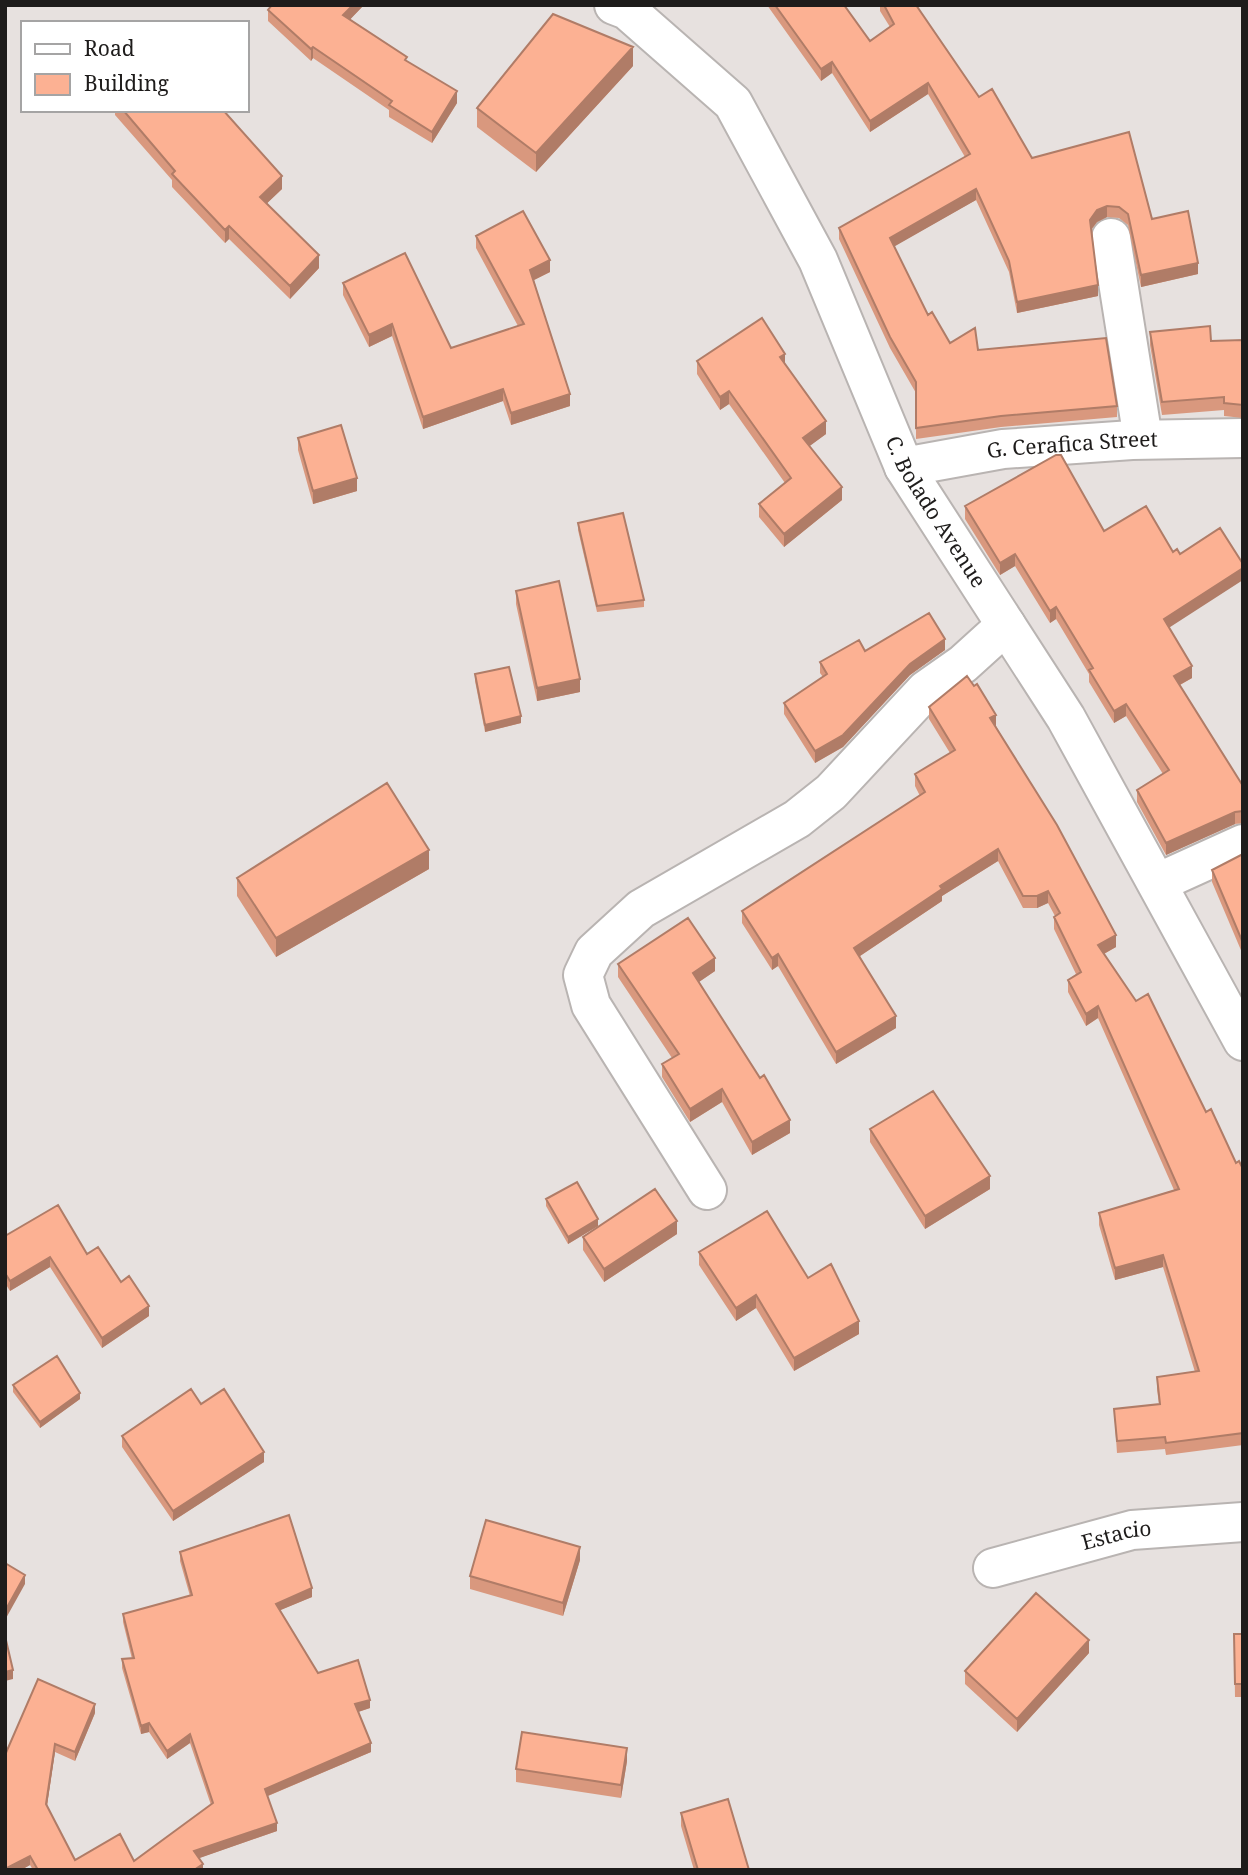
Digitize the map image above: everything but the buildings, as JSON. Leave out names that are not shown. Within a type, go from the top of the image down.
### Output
[{"type":"street","name":"C. Bolado Avenue","points":[[614,5],[627,10],[733,103],[818,260],[904,467],[1066,718],[1243,1041]]},
{"type":"street","points":[[1111,238],[1143,439]]},
{"type":"street","name":"G. Cerafica Street","points":[[904,467],[1003,449],[1143,439],[1243,438]]},
{"type":"street","points":[[707,1190],[591,1005],[583,975],[594,952],[642,909],[797,819],[831,793],[926,690],[963,664],[1006,625]]},
{"type":"street","points":[[1157,883],[1243,845]]},
{"type":"street","name":"Estacio","points":[[993,1568],[1132,1530],[1243,1522]]}]
